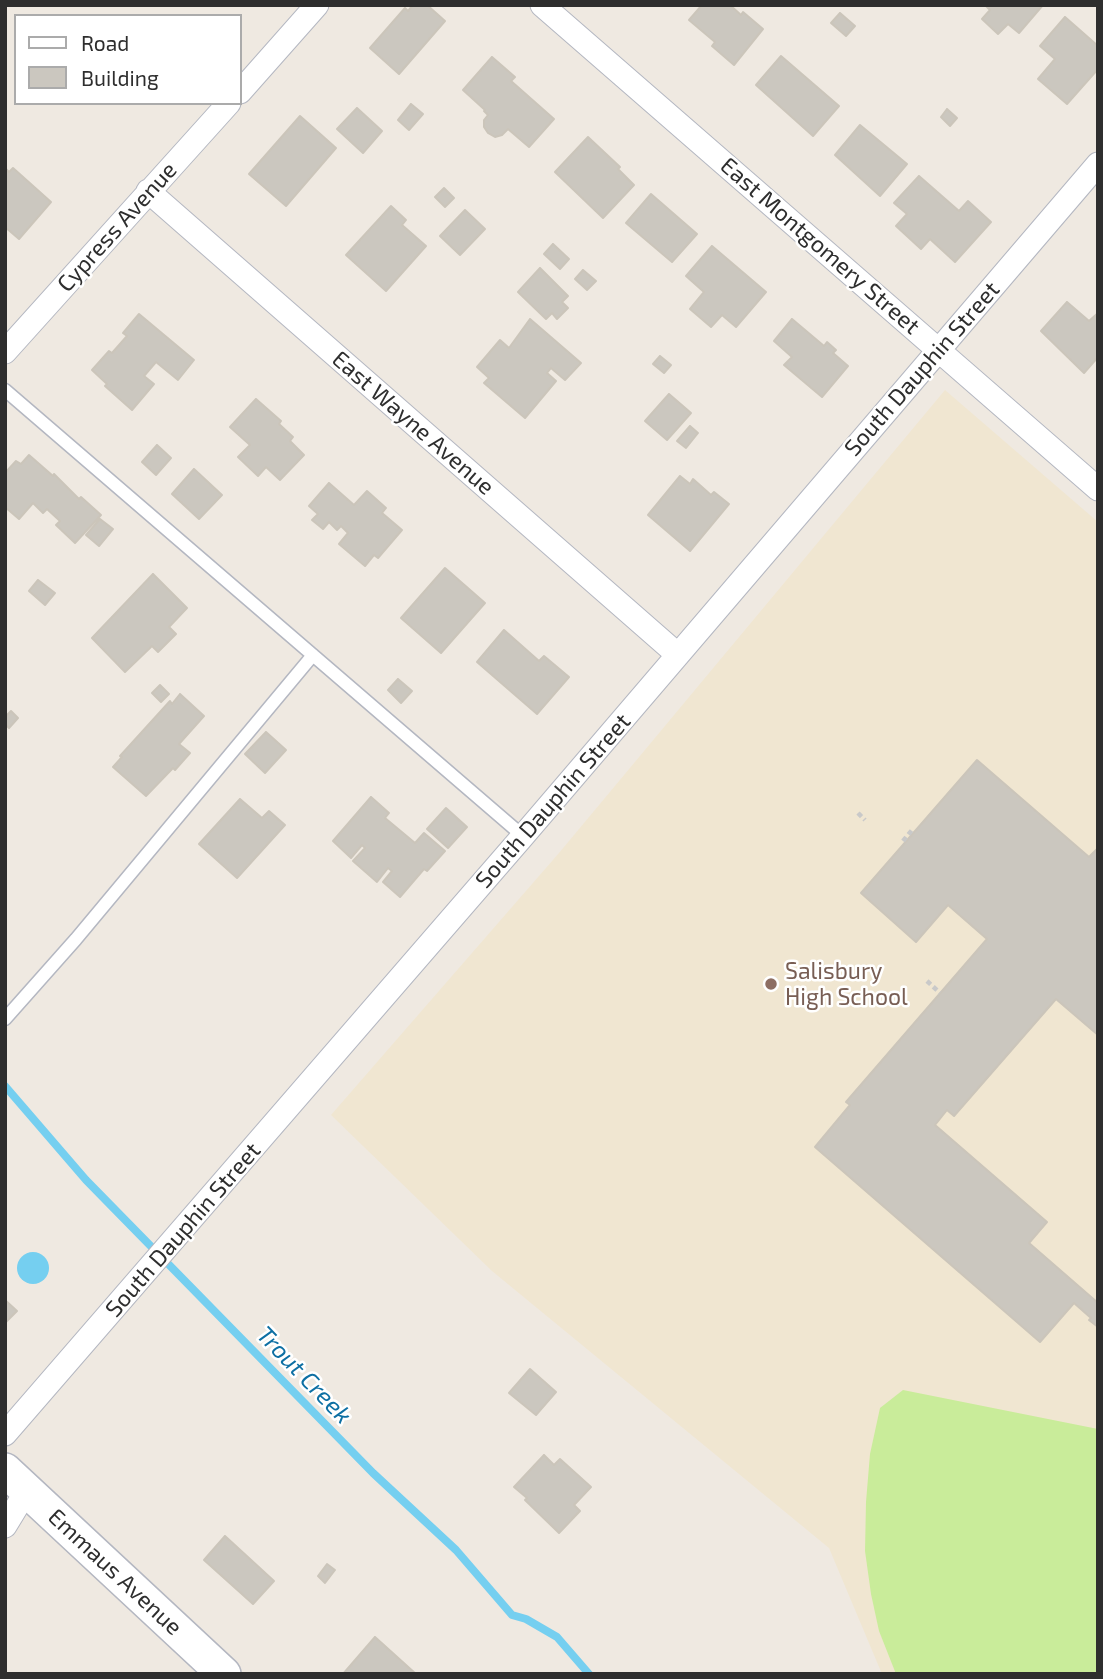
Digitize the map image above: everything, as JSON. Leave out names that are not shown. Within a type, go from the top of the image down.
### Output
[{"type":"main road","name":"Emmaus Avenue","points":[[16,1480],[224,1674]]},
{"type":"street","points":[[242,90],[317,5]]},
{"type":"street","name":"East Montgomery Street","points":[[542,5],[1098,489]]},
{"type":"street","name":"Cypress Avenue","points":[[5,352],[227,105]]},
{"type":"street","name":"South Dauphin Street","points":[[5,1433],[523,836],[1098,164]]},
{"type":"street","name":"East Wayne Avenue","points":[[148,191],[678,655]]},
{"type":"street","points":[[5,1527],[16,1480]]},
{"type":"lane","points":[[5,390],[523,836]]},
{"type":"lane","points":[[5,1019],[76,939],[313,655]]},
{"type":"path","points":[[858,813],[864,820]]},
{"type":"path","points":[[903,841],[912,830]]},
{"type":"path","points":[[927,981],[940,993]]},
{"type":"shaded area","name":"Salisbury High School","points":[[945,390],[1098,522],[1098,1674],[882,1674],[829,1548],[492,1271],[331,1115],[559,853]]},
{"type":"green space","points":[[903,1390],[1098,1429],[1098,1674],[896,1674],[879,1631],[871,1594],[865,1551],[866,1502],[870,1454],[880,1408]]},
{"type":"water","points":[[33,1252],[45,1256],[49,1268],[45,1280],[33,1284],[21,1280],[17,1268],[21,1256]]},
{"type":"building","points":[[413,5],[427,5],[445,21],[399,74],[370,48],[405,8],[408,11]]},
{"type":"building","points":[[702,5],[730,5],[763,29],[734,65],[712,46],[715,42],[689,20]]},
{"type":"building","points":[[985,5],[1043,5],[1019,33],[1008,24],[998,34],[982,19],[990,10]]},
{"type":"building","points":[[840,13],[855,26],[846,36],[831,23]]},
{"type":"building","points":[[1065,17],[1098,46],[1098,69],[1067,104],[1038,79],[1055,59],[1040,46]]},
{"type":"building","points":[[781,56],[839,106],[813,136],[756,85]]},
{"type":"building","points":[[492,57],[515,77],[511,81],[554,119],[529,147],[508,129],[495,137],[488,133],[484,120],[488,115],[463,90]]},
{"type":"building","points":[[411,104],[423,114],[409,130],[398,120]]},
{"type":"building","points":[[357,108],[382,131],[363,153],[337,129]]},
{"type":"building","points":[[947,109],[957,118],[950,126],[941,117]]},
{"type":"building","points":[[300,116],[336,148],[286,206],[249,174]]},
{"type":"building","points":[[860,125],[907,164],[880,196],[835,155]]},
{"type":"building","points":[[588,137],[620,167],[618,169],[634,185],[603,218],[555,172]]},
{"type":"building","points":[[5,168],[9,172],[13,168],[51,202],[19,239],[5,227]]},
{"type":"building","points":[[919,176],[959,211],[968,201],[991,222],[955,262],[930,239],[921,249],[896,226],[907,214],[894,203]]},
{"type":"building","points":[[444,188],[454,198],[445,207],[435,197]]},
{"type":"building","points":[[651,194],[697,234],[672,262],[626,223]]},
{"type":"building","points":[[391,206],[406,220],[402,225],[426,246],[386,291],[346,255]]},
{"type":"building","points":[[465,210],[485,229],[460,255],[440,236]]},
{"type":"building","points":[[553,244],[569,259],[560,269],[544,254]]},
{"type":"building","points":[[712,246],[766,292],[736,327],[722,315],[711,327],[690,309],[704,292],[686,276]]},
{"type":"building","points":[[540,268],[568,296],[562,302],[568,308],[557,319],[552,313],[546,319],[518,292]]},
{"type":"building","points":[[583,270],[596,281],[587,290],[575,279]]},
{"type":"building","points":[[1067,302],[1089,321],[1098,313],[1098,357],[1084,373],[1041,331]]},
{"type":"building","points":[[139,314],[194,360],[178,380],[156,362],[144,376],[154,384],[132,410],[105,386],[107,384],[92,370],[127,336],[123,333]]},
{"type":"building","points":[[530,319],[581,363],[565,380],[551,368],[547,373],[556,381],[525,418],[484,383],[489,378],[477,367],[500,340],[509,348]]},
{"type":"building","points":[[792,319],[824,346],[827,342],[836,350],[833,353],[848,366],[822,397],[784,365],[792,357],[774,341]]},
{"type":"building","points":[[660,356],[671,365],[664,373],[653,364]]},
{"type":"building","points":[[669,394],[691,413],[667,440],[645,421]]},
{"type":"building","points":[[256,399],[281,421],[279,424],[293,437],[290,441],[304,455],[280,480],[266,467],[258,476],[238,457],[250,445],[230,427]]},
{"type":"building","points":[[690,426],[698,433],[686,448],[677,441]]},
{"type":"building","points":[[157,445],[171,458],[156,475],[142,462]]},
{"type":"building","points":[[29,455],[101,515],[75,543],[56,525],[60,521],[47,509],[43,513],[33,503],[19,519],[5,507],[5,473],[16,461],[21,464]]},
{"type":"building","points":[[194,469],[222,495],[199,519],[172,494]]},
{"type":"building","points":[[680,476],[690,484],[693,479],[711,495],[714,492],[729,504],[690,551],[648,515]]},
{"type":"building","points":[[329,483],[354,505],[367,491],[386,508],[382,513],[402,530],[378,558],[374,555],[365,566],[339,544],[348,533],[341,526],[337,530],[329,522],[323,529],[312,520],[318,514],[309,506]]},
{"type":"building","points":[[100,519],[113,529],[99,546],[86,535]]},
{"type":"building","points":[[445,568],[485,603],[441,653],[401,618]]},
{"type":"building","points":[[153,574],[187,608],[169,627],[176,634],[158,652],[152,646],[125,672],[92,638]]},
{"type":"building","points":[[38,580],[55,593],[45,605],[29,591]]},
{"type":"building","points":[[504,630],[539,661],[544,656],[569,677],[537,714],[477,662]]},
{"type":"building","points":[[398,679],[412,691],[401,703],[388,690]]},
{"type":"building","points":[[160,685],[169,694],[161,702],[152,693]]},
{"type":"building","points":[[180,694],[204,716],[179,744],[190,753],[146,796],[113,767],[170,701],[172,704]]},
{"type":"building","points":[[11,711],[18,718],[9,728],[5,724],[5,717]]},
{"type":"building","points":[[266,732],[286,750],[265,773],[245,754]]},
{"type":"building","points":[[977,760],[1089,857],[1098,848],[1098,1035],[1056,999],[954,1116],[947,1110],[935,1125],[1047,1222],[1029,1243],[1098,1303],[1098,1327],[1074,1303],[1040,1342],[815,1147],[850,1105],[846,1102],[987,939],[948,905],[916,942],[861,893]]},
{"type":"building","points":[[371,797],[389,813],[385,818],[415,843],[424,833],[445,851],[427,871],[424,869],[400,897],[383,882],[392,871],[388,868],[377,882],[353,861],[365,848],[362,845],[351,858],[333,841]]},
{"type":"building","points":[[240,799],[262,818],[269,811],[285,825],[237,878],[199,844]]},
{"type":"building","points":[[446,808],[467,827],[448,848],[427,829]]},
{"type":"building","points":[[5,1300],[17,1311],[5,1323]]},
{"type":"building","points":[[530,1369],[556,1392],[536,1415],[509,1393]]},
{"type":"building","points":[[544,1455],[554,1465],[560,1459],[591,1487],[574,1505],[580,1511],[559,1533],[514,1487]]},
{"type":"building","points":[[225,1536],[274,1581],[253,1604],[204,1560]]},
{"type":"building","points":[[327,1564],[335,1570],[325,1583],[318,1576]]},
{"type":"building","points":[[375,1637],[416,1674],[343,1674]]},
{"type":"waterway","name":"Trout Creek","points":[[5,1086],[86,1180],[373,1473],[456,1550],[512,1615],[526,1619],[557,1637],[589,1674]]},
{"type":"place","name":"Salisbury High School","points":[[771,984]]}]
